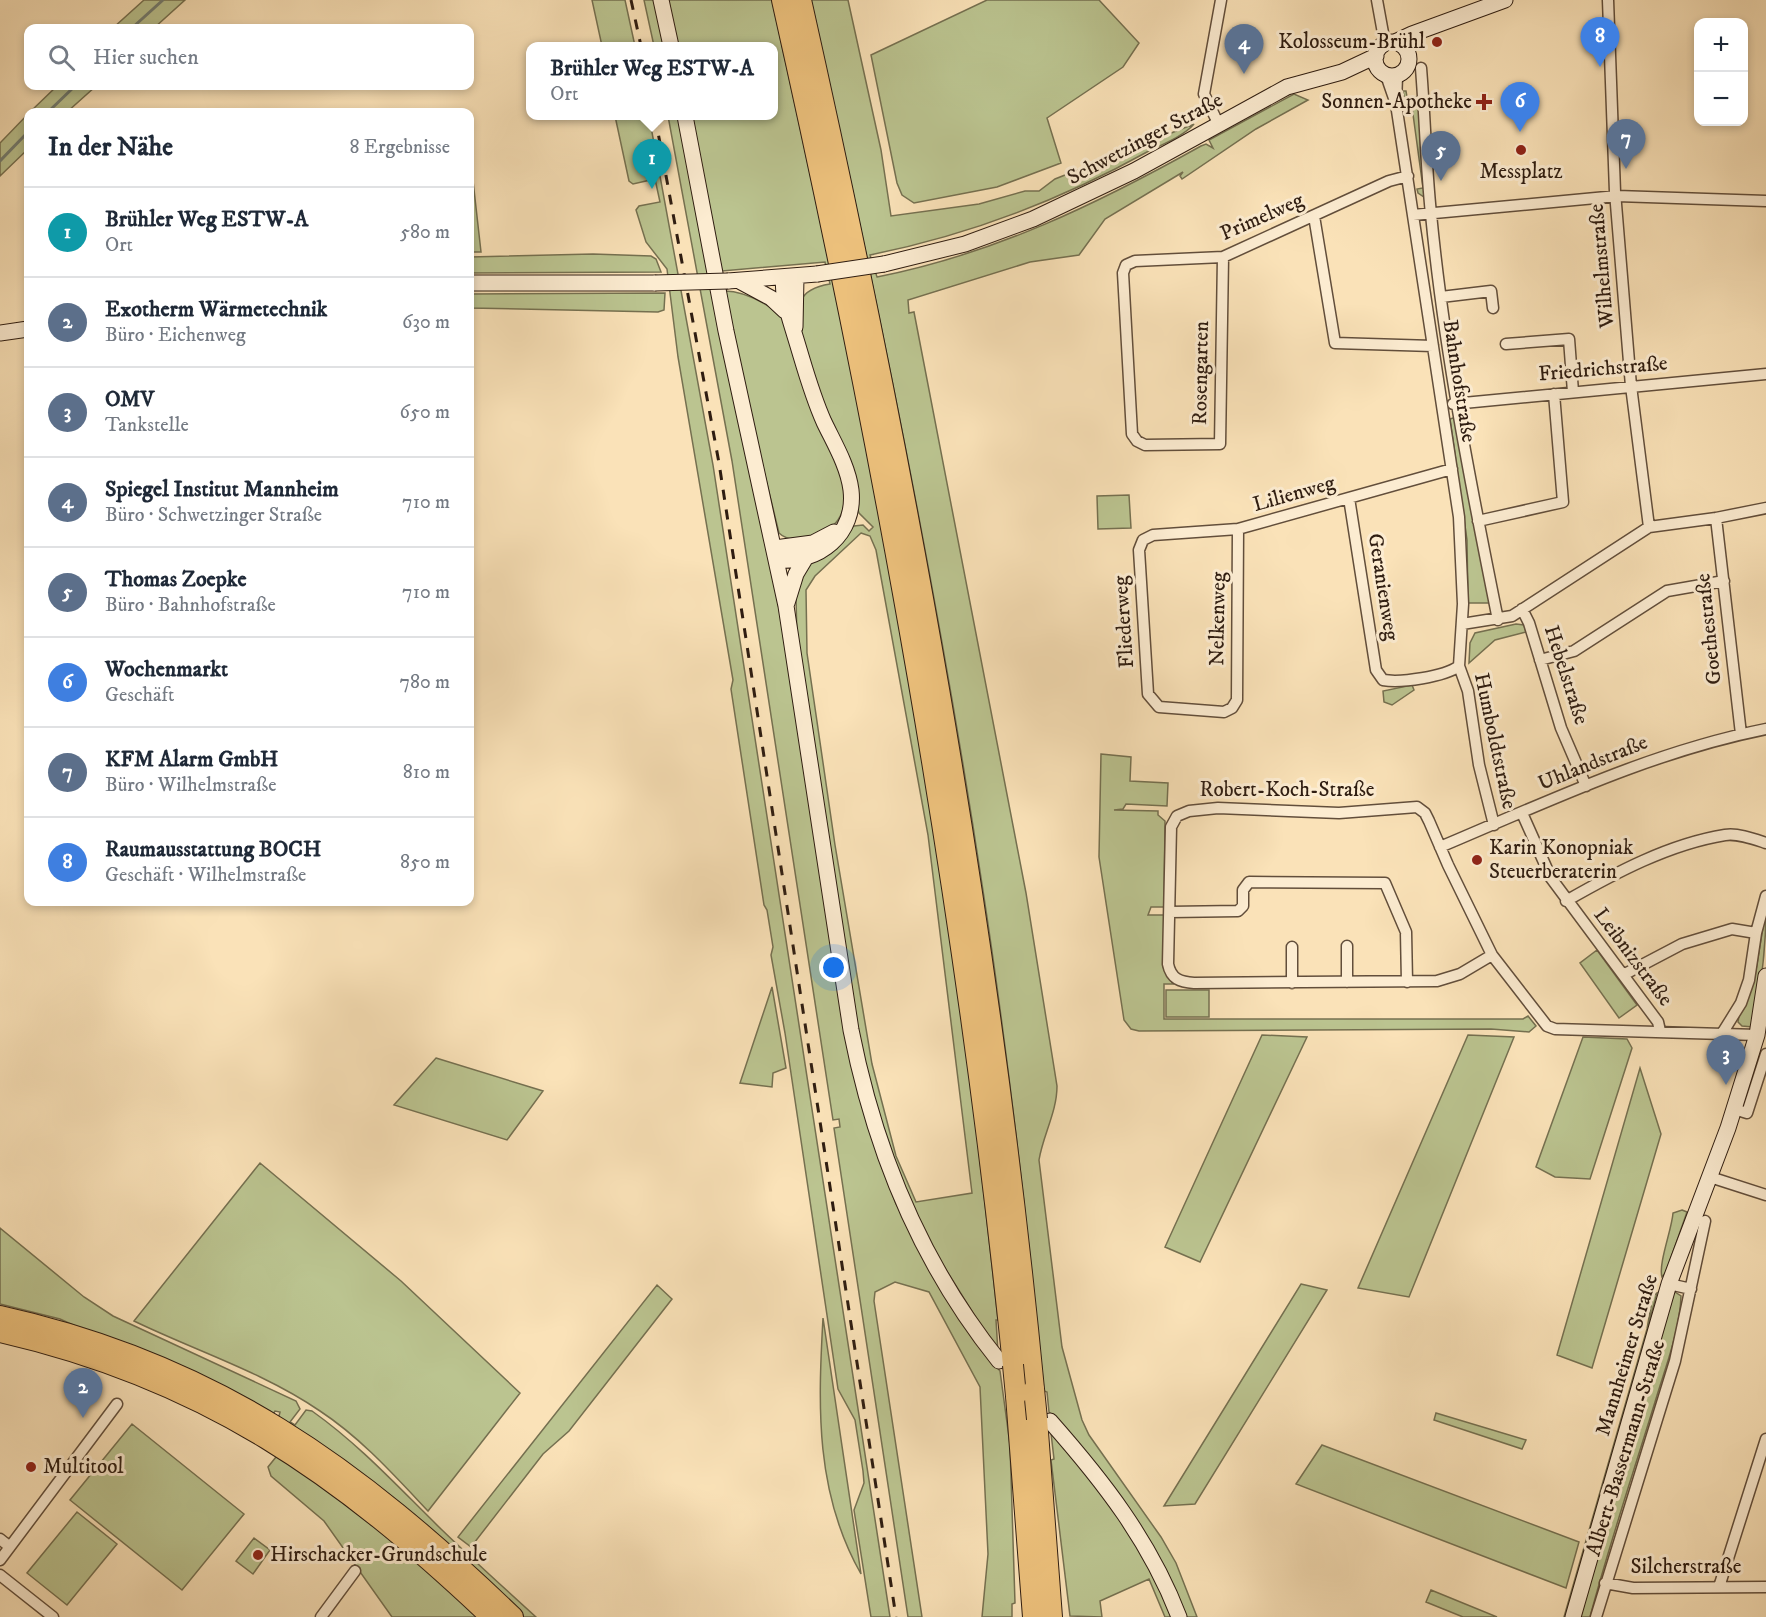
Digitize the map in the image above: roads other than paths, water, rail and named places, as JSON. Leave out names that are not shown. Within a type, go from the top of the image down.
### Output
[{"type":"highway","points":[[782,0],[874,431],[930,736],[976,1041],[1006,1363],[1043,1420],[1036,1616]]},
{"type":"highway","points":[[801,0],[894,437],[950,744],[1002,1098],[1025,1393],[1026,1513],[1036,1616]]},
{"type":"highway","points":[[0,1316],[58,1330],[126,1352],[189,1377],[243,1405],[307,1445],[365,1486],[453,1561],[513,1617]]},
{"type":"highway","points":[[0,1332],[117,1365],[189,1394],[237,1419],[290,1452],[358,1501],[443,1572],[491,1617]]},
{"type":"main road","points":[[661,0],[670,42]]},
{"type":"main road","points":[[1389,59],[1423,31],[1505,0]]},
{"type":"main road","name":"Schwetzinger Straße","points":[[474,283],[733,281],[817,274],[884,264],[965,244],[1068,204],[1287,87],[1342,72],[1347,74],[1389,59]]},
{"type":"main road","points":[[686,120],[726,331],[786,606],[851,1030],[866,1099],[892,1180],[916,1234],[948,1291],[1006,1363]]},
{"type":"main road","points":[[785,311],[789,277]]},
{"type":"main road","points":[[789,277],[795,336]]},
{"type":"main road","points":[[733,281],[771,297],[785,311],[795,336],[807,381],[848,478],[851,505],[840,535],[827,548],[805,558],[776,554]]},
{"type":"main road","points":[[0,333],[24,330]]},
{"type":"main road","points":[[776,554],[813,543],[844,525]]},
{"type":"main road","points":[[786,606],[796,574],[805,558]]},
{"type":"main road","name":"Mannheimer Straße","points":[[1573,1617],[1669,1284],[1710,1177],[1757,1035],[1766,976]]},
{"type":"main road","points":[[1043,1420],[1123,1510],[1154,1561],[1179,1617]]},
{"type":"street","points":[[1218,123],[1204,94],[1221,0]]},
{"type":"street","name":"Bahnhofstraße","points":[[1377,0],[1408,177],[1463,555],[1459,666]]},
{"type":"street","name":"Wilhelmstraße","points":[[1608,0],[1617,196],[1631,386],[1649,527]]},
{"type":"street","name":"Bahnhofstraße","points":[[1421,68],[1431,214],[1441,297],[1478,521],[1498,620]]},
{"type":"street","name":"Primelweg","points":[[1126,265],[1135,261],[1223,257],[1389,181],[1408,177]]},
{"type":"street","points":[[1413,215],[1617,196],[1766,201]]},
{"type":"street","points":[[1314,216],[1335,343],[1433,346]]},
{"type":"street","name":"Rosengarten","points":[[1126,265],[1123,273],[1132,434],[1137,441],[1145,444],[1220,444],[1223,257]]},
{"type":"street","points":[[1441,297],[1491,291],[1493,308]]},
{"type":"street","points":[[1506,344],[1569,339],[1574,392]]},
{"type":"street","name":"Friedrichstraße","points":[[1443,406],[1766,374]]},
{"type":"street","points":[[1478,521],[1563,502],[1554,394]]},
{"type":"street","name":"Lilienweg","points":[[1143,540],[1153,535],[1238,530],[1452,469]]},
{"type":"street","name":"Geranienweg","points":[[1349,498],[1376,670],[1383,680],[1394,682],[1450,673],[1459,666]]},
{"type":"street","points":[[1462,624],[1498,620],[1521,609],[1649,527],[1716,518],[1766,508]]},
{"type":"street","name":"Goethestraße","points":[[1716,518],[1741,734]]},
{"type":"street","name":"Nelkenweg","points":[[1153,702],[1159,707],[1224,712],[1232,708],[1237,700],[1238,530]]},
{"type":"street","name":"Fliederweg","points":[[1143,540],[1139,550],[1148,694],[1153,702]]},
{"type":"street","points":[[1540,660],[1574,651],[1667,591],[1724,581]]},
{"type":"street","name":"Hebelstraße","points":[[1521,609],[1529,623],[1562,728],[1586,786]]},
{"type":"street","name":"Humboldtstraße","points":[[1459,666],[1468,691],[1479,765],[1494,825]]},
{"type":"street","name":"Uhlandstraße","points":[[1440,847],[1660,756],[1766,729]]},
{"type":"street","name":"Robert-Koch-Straße","points":[[1170,912],[1171,827],[1177,816],[1189,811],[1218,808],[1339,813],[1417,807],[1425,813],[1440,847]]},
{"type":"street","name":"Leibnizstraße","points":[[1522,813],[1551,878],[1658,1022],[1660,1031]]},
{"type":"street","points":[[1566,901],[1623,870],[1687,845],[1727,835],[1766,843]]},
{"type":"street","points":[[1440,847],[1492,955],[1547,1026],[1555,1029],[1723,1032],[1757,1035]]},
{"type":"street","points":[[1407,982],[1406,932],[1385,883],[1249,882],[1243,890],[1243,906],[1238,911],[1170,912],[1169,970],[1177,980],[1194,983],[1407,982],[1449,978],[1492,955]]},
{"type":"street","points":[[1723,1032],[1741,1003],[1749,980],[1756,933],[1766,896]]},
{"type":"street","points":[[1623,975],[1682,944],[1732,929],[1756,933]]},
{"type":"street","points":[[1292,946],[1292,983]]},
{"type":"street","points":[[1347,946],[1347,982]]},
{"type":"street","points":[[1734,1109],[1747,1113],[1766,1054]]},
{"type":"street","points":[[1710,1177],[1766,1195]]},
{"type":"street","name":"Albert-Bassermann-Straße","points":[[1596,1617],[1675,1361],[1705,1221]]},
{"type":"street","points":[[1669,1284],[1691,1289]]},
{"type":"street","points":[[0,1560],[117,1404]]},
{"type":"street","points":[[1719,1587],[1766,1439]]},
{"type":"street","points":[[0,1539],[10,1546]]},
{"type":"street","points":[[321,1617],[355,1570]]},
{"type":"street","points":[[0,1575],[53,1617]]},
{"type":"street","name":"Silcherstraße","points":[[1605,1584],[1633,1588],[1766,1587]]},
{"type":"waterway","points":[[136,24],[163,0]]},
{"type":"waterway","points":[[52,108],[71,90]]},
{"type":"waterway","points":[[0,161],[24,136]]},
{"type":"railway","points":[[631,0],[640,42]]},
{"type":"railway","points":[[656,120],[719,463],[896,1617]]},
{"type":"place","name":"Kolosseum-Brühl","points":[[1437,42]]},
{"type":"place","name":"Raumausstattung BOCH","points":[[1600,67]]},
{"type":"place","name":"Spiegel Institut Mannheim","points":[[1244,74]]},
{"type":"place","name":"Sonnen-Apotheke","points":[[1484,102]]},
{"type":"place","name":"Wochenmarkt","points":[[1520,132]]},
{"type":"place","name":"Messplatz","points":[[1521,150]]},
{"type":"place","name":"KFM Alarm GmbH","points":[[1626,169]]},
{"type":"place","name":"Thomas Zoepke","points":[[1441,181]]},
{"type":"place","name":"Brühler Weg ESTW-A","points":[[652,189]]},
{"type":"place","name":"Karin Konopniak Steuerberaterin","points":[[1477,860]]},
{"type":"place","name":"OMV","points":[[1726,1085]]},
{"type":"place","name":"Exotherm Wärmetechnik","points":[[83,1418]]},
{"type":"place","name":"Multitool","points":[[31,1467]]},
{"type":"place","name":"Hirschacker-Grundschule","points":[[258,1555]]}]
